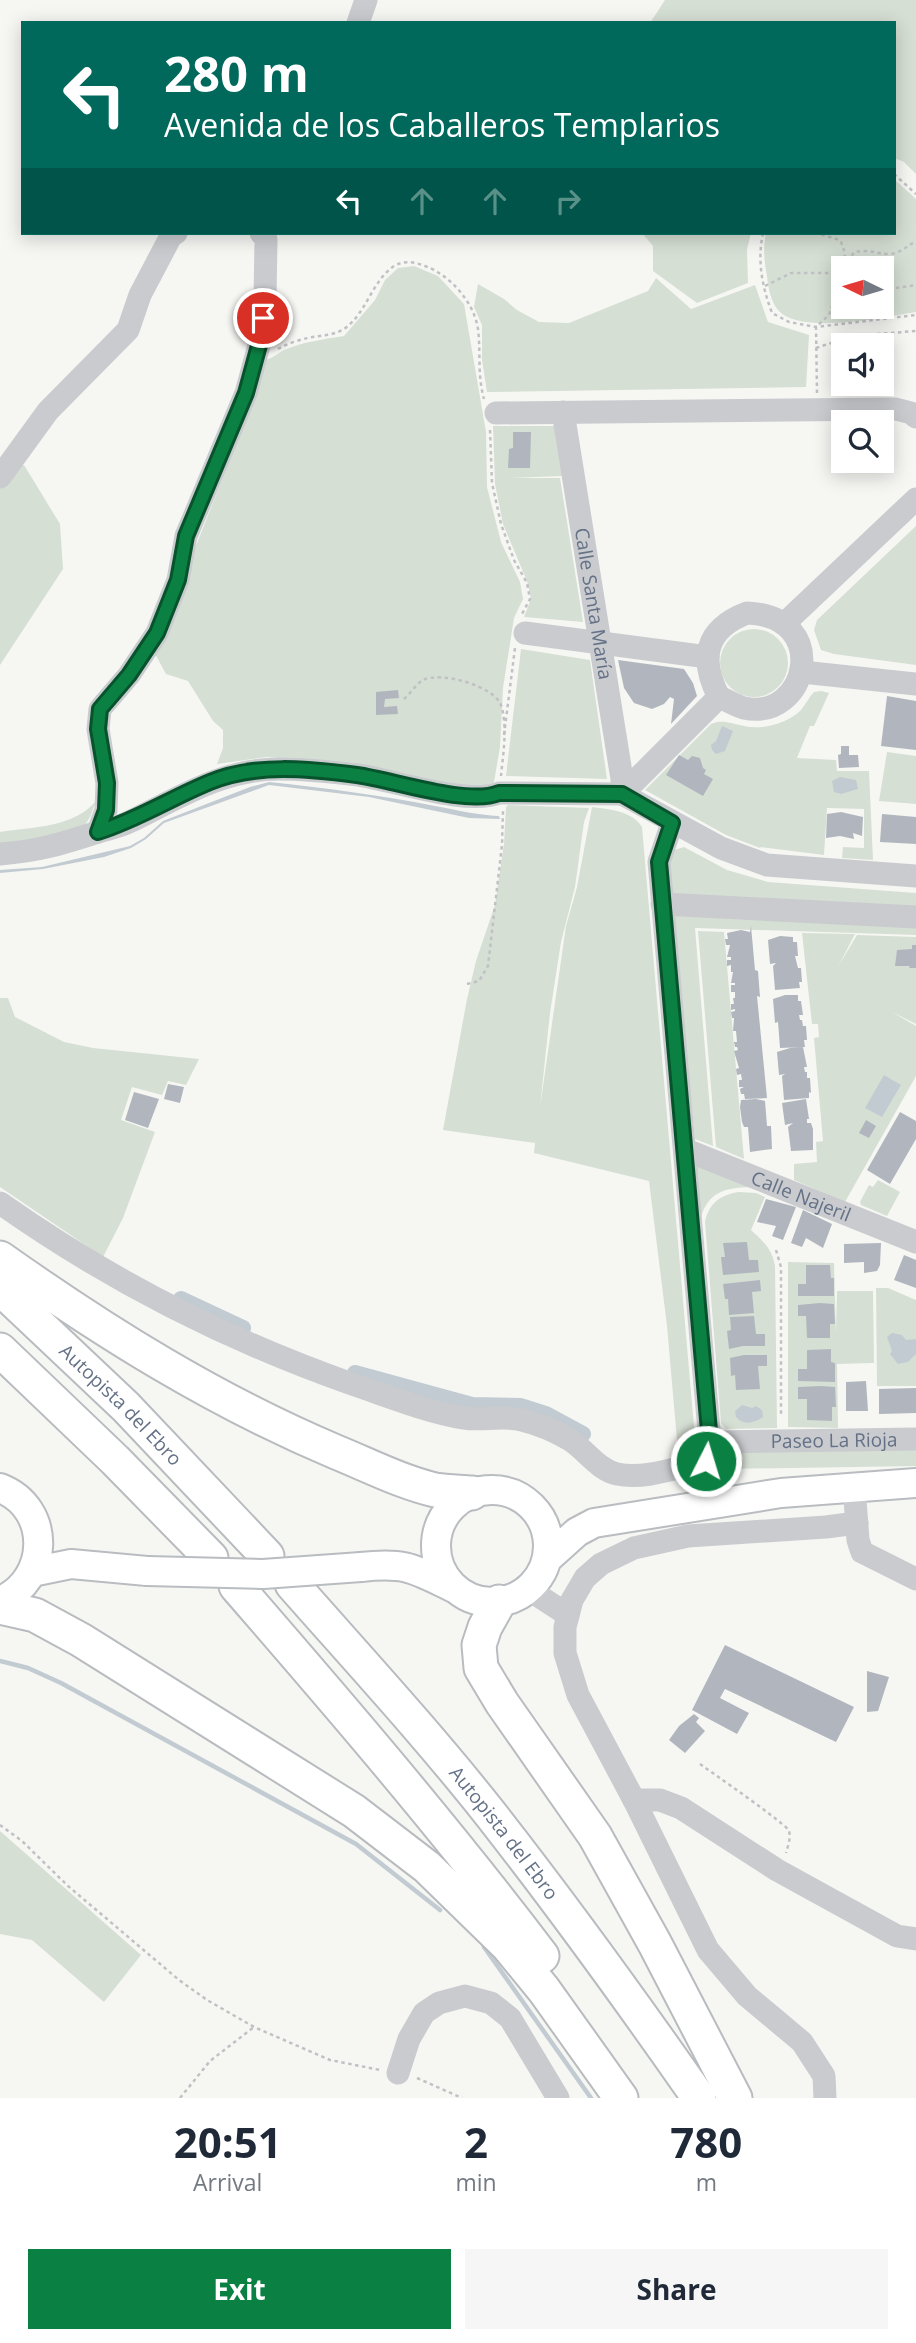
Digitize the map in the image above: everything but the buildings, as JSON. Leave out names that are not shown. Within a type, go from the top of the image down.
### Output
[{"type":"highway","points":[[0,1258],[115,1337],[265,1420],[436,1490],[472,1493]]},
{"type":"highway","name":"Autopista del Ebro","points":[[0,1288],[126,1407],[267,1556]]},
{"type":"highway","points":[[0,1350],[115,1460],[211,1558]]},
{"type":"highway","name":"Autopista del Ebro","points":[[292,1584],[491,1815],[634,2004],[699,2098]]},
{"type":"highway","points":[[236,1586],[402,1778],[476,1869],[569,1991],[644,2098]]},
{"type":"highway","points":[[513,1596],[485,1627],[479,1645],[481,1668],[502,1703],[595,1836],[736,2098]]},
{"type":"highway","points":[[0,1607],[35,1615],[81,1640],[354,1811],[427,1867],[508,1945],[544,1990],[621,2098]]},
{"type":"main road","points":[[32,1573],[71,1564],[147,1571],[263,1574],[389,1564],[410,1566],[468,1597],[483,1602],[513,1596],[537,1580],[548,1558],[577,1532],[594,1523],[780,1493],[916,1483]]},
{"type":"main road","points":[[0,1488],[15,1496],[31,1514],[39,1544],[32,1573],[17,1591],[0,1601]]},
{"type":"main road","points":[[389,1564],[411,1551],[456,1502],[485,1489],[511,1492],[533,1506],[562,1517],[594,1523]]},
{"type":"main road","points":[[533,1506],[542,1517],[547,1530],[548,1558]]},
{"type":"main road","points":[[443,1517],[436,1547],[438,1562],[445,1577],[455,1588]]},
{"type":"main road","points":[[39,1544],[71,1564]]},
{"type":"street","points":[[359,21],[366,0]]},
{"type":"street","points":[[0,477],[48,411],[128,330],[140,295],[173,235]]},
{"type":"street","points":[[98,832],[106,810],[107,783],[98,729],[100,709],[129,675],[157,633],[178,580],[186,536],[246,393],[257,352],[265,298],[266,239],[263,235]]},
{"type":"street","points":[[492,411],[896,409],[916,417]]},
{"type":"street","name":"Calle Santa María","points":[[563,412],[601,643],[622,794]]},
{"type":"street","points":[[785,623],[916,499]]},
{"type":"street","points":[[747,613],[765,614],[785,623],[795,635],[802,652],[802,672],[794,689],[780,702],[764,708],[744,708],[719,696],[708,670],[708,650],[715,634],[729,620],[747,613]]},
{"type":"street","points":[[520,632],[708,657]]},
{"type":"street","points":[[802,672],[916,684]]},
{"type":"street","points":[[622,794],[719,696]]},
{"type":"street","points":[[0,854],[38,851],[126,824],[211,781],[246,771],[278,769],[359,775],[453,794],[622,794],[720,848],[767,865],[916,876]]},
{"type":"street","points":[[0,1203],[46,1235],[125,1283],[221,1332],[306,1368],[464,1418],[510,1418],[541,1426],[572,1441],[614,1473],[640,1475],[706,1461],[710,1442],[659,862],[672,823]]},
{"type":"street","points":[[662,904],[916,917]]},
{"type":"street","name":"Calle Najeril","points":[[685,1150],[916,1242]]},
{"type":"street","name":"Paseo La Rioja","points":[[710,1442],[916,1439]]},
{"type":"street","points":[[854,1486],[858,1540],[862,1552],[916,1579]]},
{"type":"street","points":[[825,2098],[824,2076],[802,2042],[747,1996],[708,1950],[634,1800],[578,1695],[565,1653],[565,1627],[572,1600],[585,1578],[601,1564],[634,1548],[688,1536],[826,1527],[857,1522]]},
{"type":"street","points":[[513,1596],[568,1615]]},
{"type":"street","points":[[634,1800],[660,1800],[681,1808],[777,1870],[897,1936],[916,1939]]},
{"type":"street","points":[[398,2073],[408,2039],[424,2013],[439,2003],[465,1996],[491,2003],[510,2018],[558,2098]]},
{"type":"path","points":[[896,176],[916,194]]},
{"type":"path","points":[[763,235],[759,251],[764,289],[772,313],[789,322],[816,327],[916,316]]},
{"type":"path","points":[[764,289],[766,284],[791,274],[835,274],[843,265],[846,254],[841,240],[823,235]]},
{"type":"path","points":[[852,256],[854,252],[869,250],[890,254],[906,250],[916,241]]},
{"type":"path","points":[[257,352],[266,356],[273,355],[285,345],[342,330],[356,319],[376,286],[395,265],[412,261],[436,270],[455,286],[470,305],[478,328],[478,367],[492,411],[492,483],[501,524],[514,560],[527,583],[530,599],[520,632],[504,735],[502,845],[488,966],[479,981],[467,985]]},
{"type":"path","points":[[894,288],[916,285]]},
{"type":"path","points":[[817,410],[816,327],[831,312]]},
{"type":"path","points":[[816,348],[852,336],[916,331]]},
{"type":"path","points":[[404,699],[424,680],[442,678],[469,683],[488,690],[500,704],[504,735]]},
{"type":"path","points":[[776,1250],[781,1267],[782,1414]]},
{"type":"path","points":[[699,1764],[785,1824],[790,1840],[786,1853]]},
{"type":"path","points":[[0,1825],[22,1841],[68,1886],[179,1980],[207,2000],[254,2027],[330,2060],[413,2076],[462,2098]]},
{"type":"path","points":[[180,2098],[210,2061],[254,2027]]},
{"type":"shaded area","points":[[665,0],[916,0],[916,174],[904,162],[896,159],[896,21],[651,21]]},
{"type":"shaded area","points":[[896,181],[916,199],[916,312],[894,315],[894,256],[831,256],[831,319],[871,319],[844,322],[805,322],[790,318],[779,311],[769,290],[765,265],[766,235],[896,235]]},
{"type":"shaded area","points":[[644,235],[750,235],[747,249],[748,283],[697,303],[653,271],[653,246]]},
{"type":"shaded area","points":[[414,266],[438,276],[464,304],[486,432],[487,487],[501,542],[520,582],[523,599],[514,618],[503,688],[500,747],[494,782],[484,790],[267,757],[217,764],[223,748],[223,730],[213,721],[188,681],[166,674],[154,652],[231,457],[264,360],[299,345],[344,336],[375,300],[385,280],[398,268]]},
{"type":"shaded area","points":[[656,278],[691,309],[755,285],[768,322],[809,335],[806,387],[487,392],[482,360],[482,325],[474,307],[478,284],[539,322],[569,323],[648,291]]},
{"type":"shaded area","points":[[493,426],[554,426],[562,476],[510,478],[560,478],[583,622],[524,617],[531,599],[527,581],[503,524],[495,484]]},
{"type":"shaded area","points":[[0,464],[24,465],[60,524],[63,569],[0,665]]},
{"type":"shaded area","points":[[916,526],[916,665],[821,650],[814,630],[817,620]]},
{"type":"shaded area","points":[[747,629],[761,629],[773,634],[783,644],[788,663],[783,682],[773,692],[761,697],[747,697],[735,692],[725,682],[720,670],[720,656],[725,644],[735,634]]},
{"type":"shaded area","points":[[521,649],[590,660],[607,779],[506,776]]},
{"type":"shaded area","points":[[814,692],[829,693],[814,726],[810,726],[797,758],[836,760],[837,771],[869,771],[873,860],[842,858],[843,847],[864,848],[864,809],[827,808],[824,855],[760,848],[726,835],[645,790],[711,724],[724,722],[759,727],[774,725],[795,715]]},
{"type":"shaded area","points":[[722,726],[733,731],[725,751],[716,754],[711,745],[716,741]]},
{"type":"shaded area","points":[[887,752],[916,756],[916,804],[879,801]]},
{"type":"shaded area","points":[[840,777],[856,780],[858,789],[841,794],[834,792],[832,781]]},
{"type":"shaded area","points":[[269,782],[394,798],[499,816],[500,819],[469,818],[369,797],[269,785],[164,823],[131,848],[104,857],[43,869],[0,873],[0,870],[42,867],[130,846],[163,821]]},
{"type":"shaded area","points":[[96,801],[83,828],[0,848],[0,832],[64,821],[76,817]]},
{"type":"shaded area","points":[[508,805],[589,808],[584,822],[575,887],[561,942],[540,1107],[566,926],[577,887],[592,807],[626,814],[642,827],[696,1450],[691,1461],[679,1463],[667,1326],[649,1181],[534,1153],[535,1143],[443,1130],[467,999],[476,961],[495,905]]},
{"type":"shaded area","points":[[684,847],[727,870],[768,882],[916,893],[916,935],[695,928],[713,1146],[695,1139],[668,867],[671,851]]},
{"type":"shaded area","points":[[698,931],[724,932],[744,1159],[716,1147]]},
{"type":"shaded area","points":[[802,933],[855,934],[839,965],[857,935],[916,937],[916,1024],[892,1012],[916,1026],[916,1076],[845,1202],[794,1180],[794,1164],[817,1162],[816,1142],[823,1141],[814,1038],[819,1037],[818,1024],[812,1024]]},
{"type":"shaded area","points":[[0,998],[8,998],[15,1017],[64,1042],[93,1048],[199,1059],[186,1085],[168,1081],[162,1095],[132,1087],[121,1120],[155,1132],[123,1218],[103,1257],[0,1187]]},
{"type":"shaded area","points":[[884,1075],[901,1085],[882,1117],[865,1108]]},
{"type":"shaded area","points":[[695,1164],[750,1187],[733,1188],[714,1196],[704,1208],[701,1217]]},
{"type":"shaded area","points":[[878,1180],[900,1192],[887,1216],[861,1205],[860,1202],[869,1185],[873,1187]]},
{"type":"shaded area","points":[[739,1192],[756,1193],[765,1197],[751,1230],[767,1246],[775,1266],[777,1428],[726,1429],[721,1423],[705,1222],[716,1201]]},
{"type":"shaded area","points":[[788,1262],[834,1263],[836,1334],[837,1291],[873,1291],[874,1363],[837,1364],[838,1428],[788,1427]]},
{"type":"shaded area","points":[[876,1288],[888,1288],[916,1300],[916,1386],[877,1386]]},
{"type":"shaded area","points":[[892,1333],[902,1335],[906,1340],[916,1339],[916,1354],[908,1362],[898,1364],[890,1354],[892,1351],[887,1337]]},
{"type":"shaded area","points":[[742,1405],[752,1408],[756,1406],[762,1410],[763,1417],[752,1422],[742,1422],[736,1417],[735,1411]]},
{"type":"shaded area","points":[[916,1449],[916,1466],[723,1469],[722,1452]]},
{"type":"shaded area","points":[[0,1831],[141,1955],[104,2002],[32,1940],[0,1934]]},
{"type":"waterway","points":[[181,1299],[243,1328]]},
{"type":"waterway","points":[[355,1373],[472,1405],[521,1406],[546,1414],[583,1434]]},
{"type":"waterway","points":[[0,1661],[28,1668],[61,1683],[356,1844],[440,1910]]},
{"type":"waterway","points":[[484,1947],[591,2098]]},
{"type":"route","points":[[263,318],[261,338],[246,393],[186,536],[178,580],[157,633],[129,675],[100,709],[98,729],[107,783],[106,810],[98,832],[126,824],[211,781],[246,771],[278,769],[359,775],[453,794],[622,794],[672,823],[659,862],[710,1442],[706,1461]]}]
